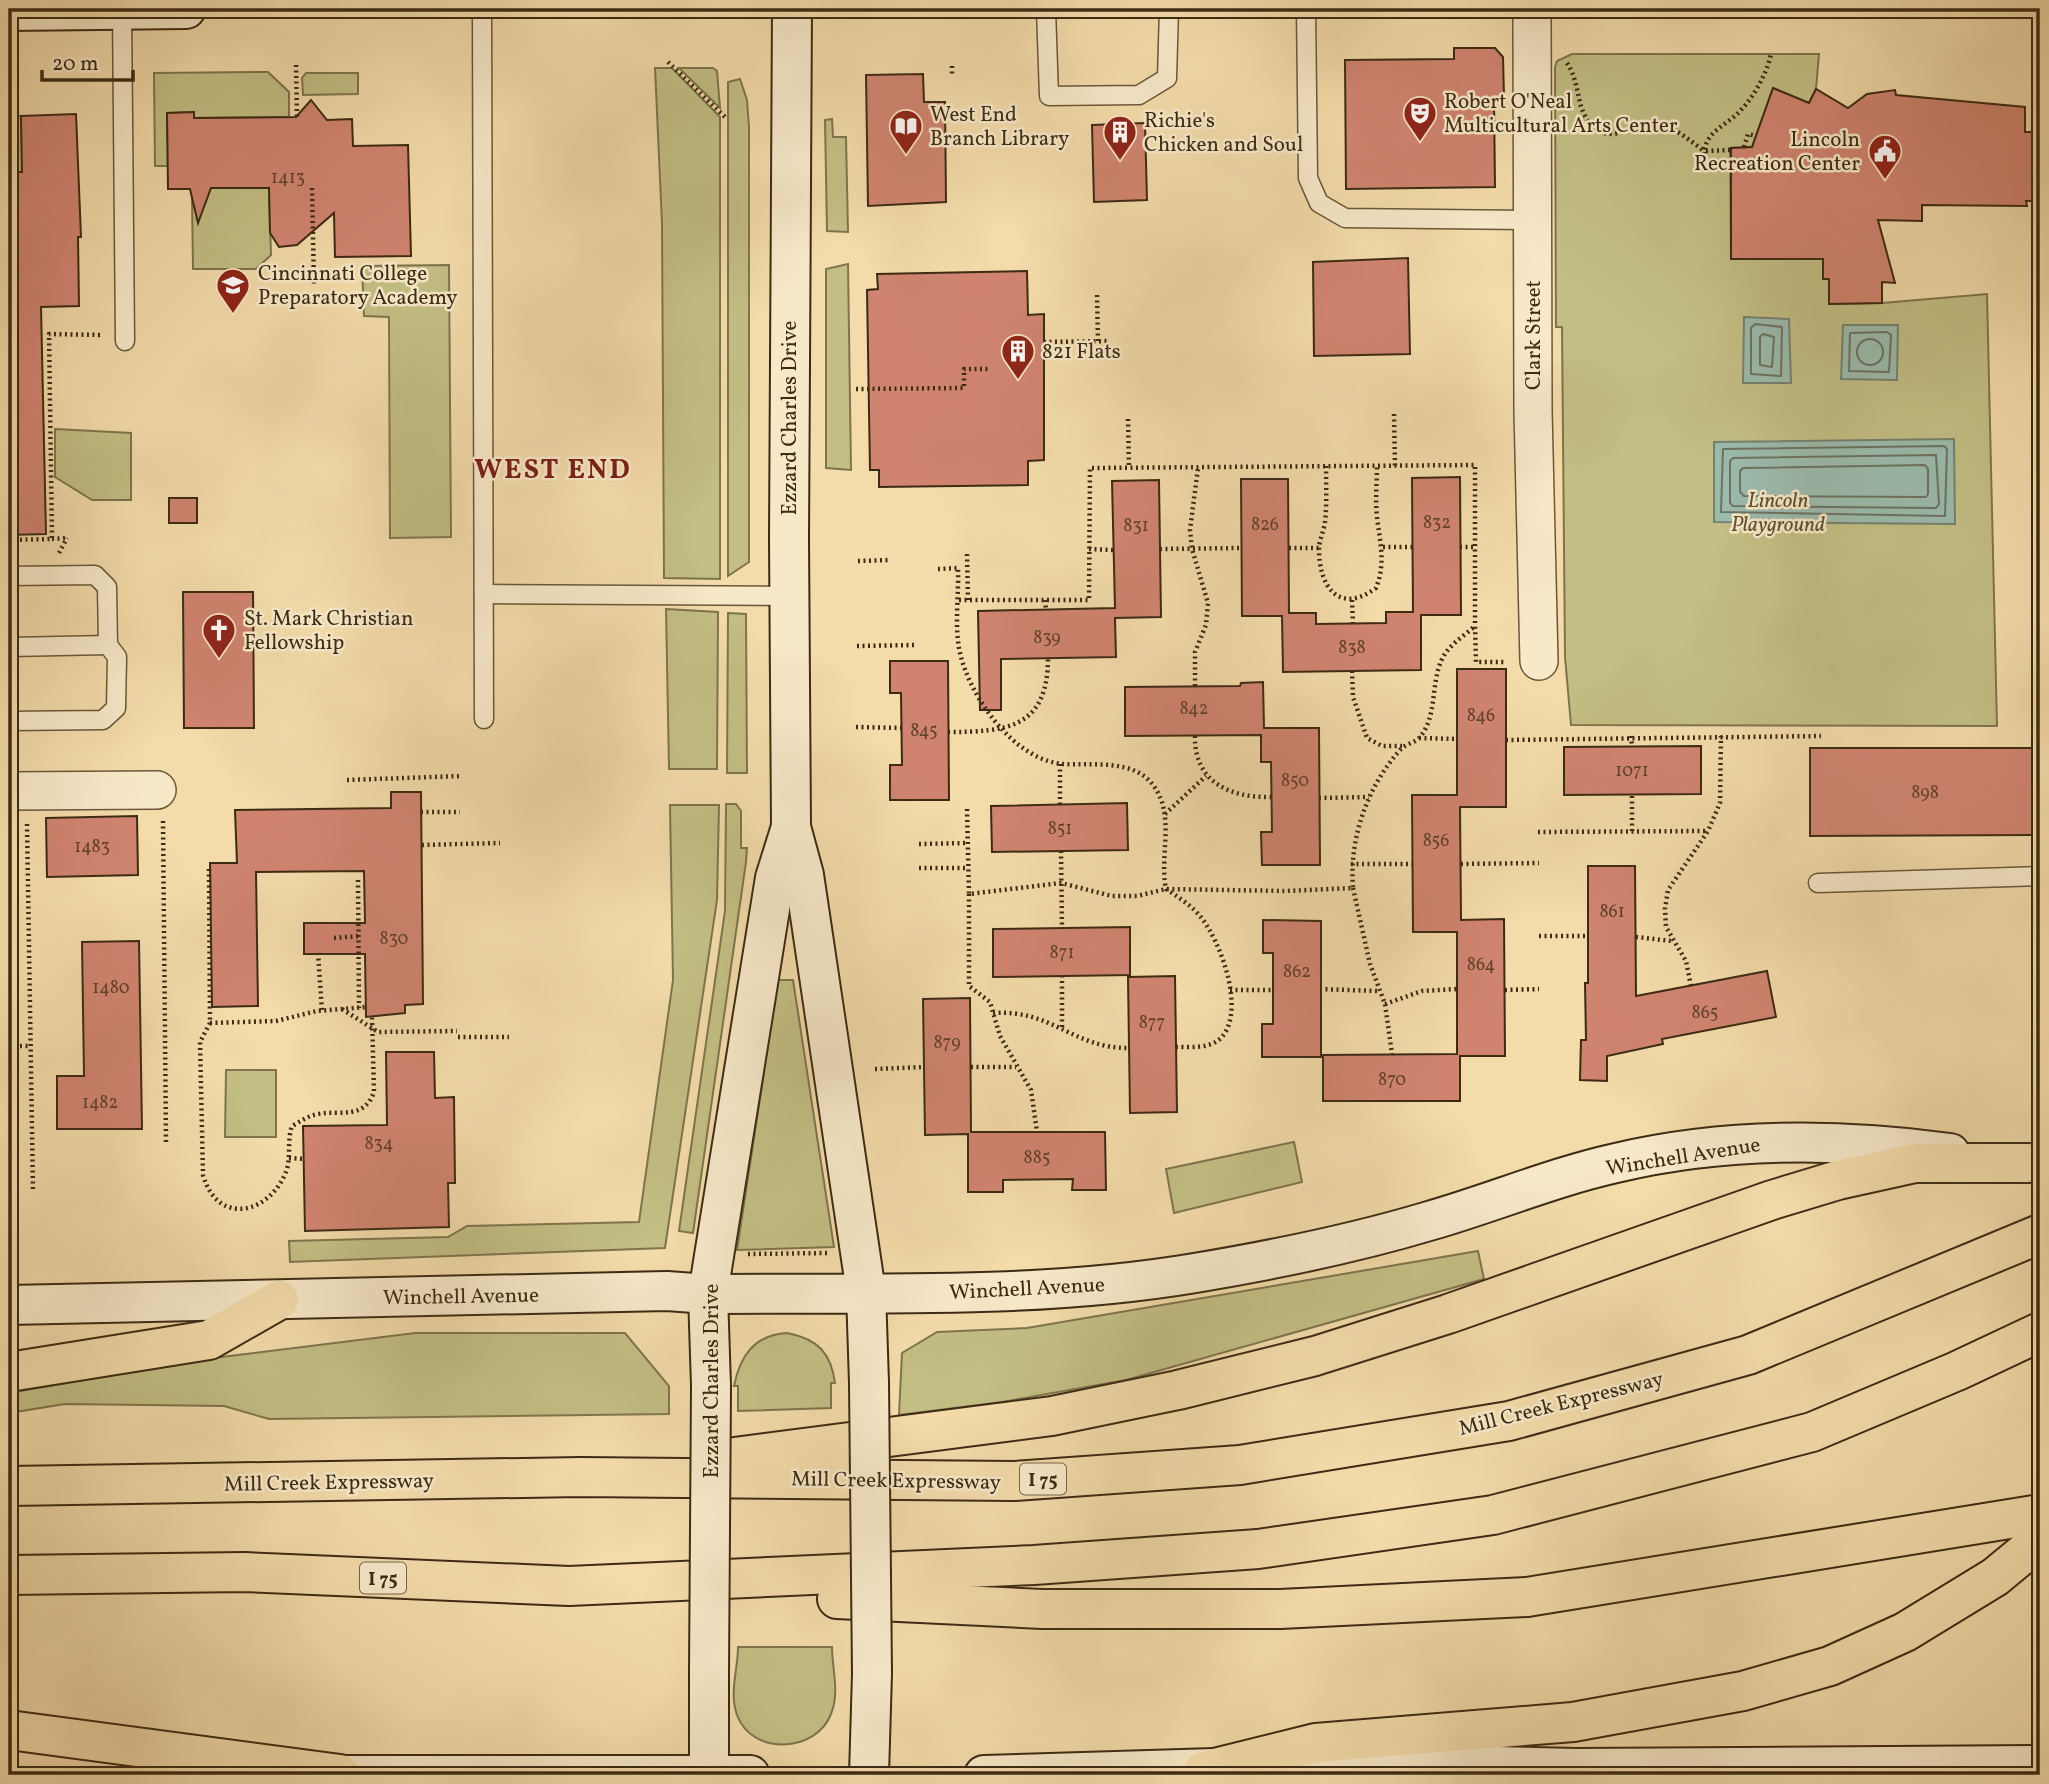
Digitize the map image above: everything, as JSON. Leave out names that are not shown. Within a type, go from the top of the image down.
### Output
[{"type":"highway","points":[[581,1477],[1052,1416],[1178,1390],[1315,1356],[1382,1335],[1772,1200],[1838,1180],[1915,1163],[2028,1163]]},
{"type":"highway","name":"Mill Creek Expressway","points":[[9,1486],[581,1477],[1014,1481],[1240,1465],[1509,1421],[1748,1355],[2040,1234]]},
{"type":"highway","points":[[9,1372],[209,1340],[279,1300]]},
{"type":"highway","name":"I 75","points":[[9,1575],[244,1572],[569,1586],[1034,1565],[1245,1550],[1493,1515],[1812,1432],[1957,1371],[2040,1332]]},
{"type":"highway","points":[[569,1586],[1042,1609],[1280,1609],[1426,1603],[1527,1597],[2034,1523]]},
{"type":"highway","points":[[1203,1773],[1316,1743],[1573,1721],[1744,1691],[1830,1666],[1905,1632],[1995,1577],[2034,1523]]},
{"type":"highway","points":[[9,1730],[340,1775]]},
{"type":"main road","points":[[9,11],[186,9]]},
{"type":"main road","name":"Ezzard Charles Drive","points":[[792,9],[789,596],[791,827],[804,875],[866,1292],[872,1673],[869,1775]]},
{"type":"main road","name":"Ezzard Charles Drive","points":[[709,1775],[711,1386],[708,1294],[775,878],[791,827]]},
{"type":"main road","name":"Winchell Avenue","points":[[9,1305],[667,1291],[708,1294],[1066,1289],[1192,1273],[1317,1250],[1427,1222],[1616,1163],[1712,1147],[1782,1141],[1866,1143],[2028,1163]]},
{"type":"main road","points":[[984,1775],[1203,1773],[1377,1763],[1682,1771],[1874,1771],[2040,1765]]},
{"type":"main road","points":[[280,1775],[750,1775]]},
{"type":"street","name":"Clark Street","points":[[1532,9],[1532,220],[1539,661]]},
{"type":"street","points":[[18,791],[157,790]]},
{"type":"lane","points":[[122,9],[125,341]]},
{"type":"lane","points":[[482,9],[484,719]]},
{"type":"lane","points":[[1046,9],[1049,96],[1139,94],[1167,78],[1169,9]]},
{"type":"lane","points":[[1306,9],[1308,178],[1319,204],[1345,218],[1532,220]]},
{"type":"lane","points":[[9,576],[95,575],[107,587],[108,645],[117,657],[116,708],[103,720],[9,721]]},
{"type":"lane","points":[[484,594],[789,596]]},
{"type":"lane","points":[[9,647],[108,645]]},
{"type":"lane","points":[[1818,883],[2040,876]]},
{"type":"path","points":[[1705,161],[1707,138],[1741,110],[1768,66],[1771,54]]},
{"type":"path","points":[[1563,56],[1576,77],[1582,111],[1588,122],[1614,135],[1627,134],[1649,124],[1663,125],[1704,151],[1730,150]]},
{"type":"path","points":[[668,62],[726,118]]},
{"type":"path","points":[[296,65],[297,117]]},
{"type":"path","points":[[952,66],[952,74]]},
{"type":"path","points":[[1744,147],[1748,134],[1756,136]]},
{"type":"path","points":[[312,188],[314,285]]},
{"type":"path","points":[[1097,295],[1098,341]]},
{"type":"path","points":[[52,539],[50,334],[105,335],[104,323]]},
{"type":"path","points":[[1044,342],[1110,341]]},
{"type":"path","points":[[856,389],[964,388],[964,369],[991,369]]},
{"type":"path","points":[[1394,414],[1395,466]]},
{"type":"path","points":[[1128,419],[1129,468]]},
{"type":"path","points":[[959,600],[1089,600],[1090,468],[1475,465],[1476,662],[1539,661]]},
{"type":"path","points":[[1326,466],[1325,522],[1319,548],[1326,588],[1338,597],[1352,600],[1376,588],[1381,575],[1383,548],[1377,517],[1377,466]]},
{"type":"path","points":[[1195,686],[1195,652],[1206,625],[1208,603],[1205,584],[1192,549],[1191,512],[1198,468]]},
{"type":"path","points":[[9,540],[67,538]]},
{"type":"path","points":[[1383,548],[1413,547]]},
{"type":"path","points":[[1460,547],[1475,547]]},
{"type":"path","points":[[1160,550],[1241,548]]},
{"type":"path","points":[[1289,548],[1319,548]]},
{"type":"path","points":[[1090,549],[1114,550]]},
{"type":"path","points":[[967,554],[968,600]]},
{"type":"path","points":[[858,561],[890,559]]},
{"type":"path","points":[[938,569],[958,568],[959,650],[966,673],[988,713],[1003,730],[1038,756],[1060,764],[1094,763],[1138,773],[1152,783],[1165,814],[1166,889]]},
{"type":"path","points":[[1045,600],[1046,610]]},
{"type":"path","points":[[1352,600],[1353,623]]},
{"type":"path","points":[[1419,738],[1431,711],[1435,678],[1446,652],[1475,626]]},
{"type":"path","points":[[857,646],[915,645]]},
{"type":"path","points":[[948,732],[1003,730],[1029,714],[1043,698],[1048,658]]},
{"type":"path","points":[[1352,671],[1353,697],[1367,738],[1382,746],[1403,746],[1419,738],[1457,739]]},
{"type":"path","points":[[856,727],[901,728]]},
{"type":"path","points":[[1195,736],[1197,756],[1206,776],[1217,787],[1233,793],[1271,797]]},
{"type":"path","points":[[1506,740],[1631,736],[1821,736]]},
{"type":"path","points":[[1631,736],[1632,746]]},
{"type":"path","points":[[1691,986],[1686,961],[1666,927],[1668,890],[1707,831],[1720,803],[1721,736]]},
{"type":"path","points":[[1392,1054],[1385,1004],[1378,991],[1353,888],[1351,864],[1357,833],[1369,797],[1403,746]]},
{"type":"path","points":[[1060,764],[1060,805]]},
{"type":"path","points":[[347,780],[461,776]]},
{"type":"path","points":[[1165,814],[1206,776]]},
{"type":"path","points":[[157,790],[163,798],[166,1142]]},
{"type":"path","points":[[18,791],[30,1046],[33,1192]]},
{"type":"path","points":[[1632,794],[1632,831]]},
{"type":"path","points":[[1319,798],[1369,797]]},
{"type":"path","points":[[967,809],[969,986],[986,997],[1000,1036],[1031,1090],[1037,1132]]},
{"type":"path","points":[[421,812],[460,812]]},
{"type":"path","points":[[1538,832],[1707,831]]},
{"type":"path","points":[[422,845],[500,843]]},
{"type":"path","points":[[919,844],[968,844]]},
{"type":"path","points":[[1061,851],[1062,928]]},
{"type":"path","points":[[1351,864],[1412,863]]},
{"type":"path","points":[[1461,864],[1539,863]]},
{"type":"path","points":[[919,868],[968,868]]},
{"type":"path","points":[[209,869],[210,1023],[200,1042],[203,1175],[208,1193],[219,1204],[232,1210],[256,1205],[275,1189],[286,1171],[289,1158],[288,1138],[292,1126],[320,1114],[349,1114],[362,1110],[371,1102],[374,1093],[372,1016]]},
{"type":"path","points":[[358,880],[359,1008]]},
{"type":"path","points":[[969,894],[1061,883],[1112,896],[1137,896],[1166,889],[1284,891],[1353,888]]},
{"type":"path","points":[[1166,889],[1199,915],[1213,935],[1230,990],[1230,1023],[1221,1038],[1207,1046],[1176,1047]]},
{"type":"path","points":[[334,938],[359,936]]},
{"type":"path","points":[[1539,936],[1588,936]]},
{"type":"path","points":[[1636,937],[1673,942]]},
{"type":"path","points":[[318,953],[322,1011]]},
{"type":"path","points":[[1062,976],[1062,1027]]},
{"type":"path","points":[[1320,989],[1378,991]]},
{"type":"path","points":[[1385,1004],[1422,991],[1457,989]]},
{"type":"path","points":[[1505,990],[1539,989]]},
{"type":"path","points":[[1230,990],[1273,990]]},
{"type":"path","points":[[210,1023],[276,1021],[322,1011],[366,1007]]},
{"type":"path","points":[[342,1009],[378,1032],[509,1037]]},
{"type":"path","points":[[993,1013],[1029,1014],[1062,1027],[1092,1044],[1129,1048]]},
{"type":"path","points":[[9,1046],[30,1046]]},
{"type":"path","points":[[971,1067],[1017,1067]]},
{"type":"path","points":[[875,1069],[924,1068]]},
{"type":"path","points":[[289,1158],[304,1159]]},
{"type":"path","points":[[738,1256],[828,1253]]},
{"type":"green space","name":"Lincoln Playground","points":[[1572,54],[1819,54],[1816,89],[1809,103],[1773,88],[1752,147],[1730,148],[1731,259],[1823,259],[1823,279],[1829,279],[1830,304],[1882,303],[1987,294],[1997,726],[1571,725],[1565,657],[1562,327],[1556,327],[1555,67],[1557,61]]},
{"type":"green space","points":[[655,68],[672,68],[720,117],[720,579],[664,578],[662,223]]},
{"type":"green space","points":[[679,68],[713,68],[717,71],[720,108]]},
{"type":"green space","points":[[268,72],[289,92],[289,117],[194,118],[193,112],[167,113],[168,166],[155,166],[154,73]]},
{"type":"green space","points":[[306,73],[358,73],[358,94],[303,95],[302,78]]},
{"type":"green space","points":[[740,79],[747,100],[749,127],[749,562],[728,576],[728,82]]},
{"type":"green space","points":[[9,116],[21,116],[22,172],[9,172]]},
{"type":"green space","points":[[832,119],[833,137],[846,137],[848,232],[827,231],[825,120]]},
{"type":"green space","points":[[207,188],[269,188],[271,255],[256,269],[193,269],[192,198],[204,203]]},
{"type":"green space","points":[[848,264],[851,470],[826,468],[826,269]]},
{"type":"green space","points":[[449,265],[451,537],[390,538],[389,317],[364,316],[362,266]]},
{"type":"green space","points":[[55,429],[131,433],[131,500],[92,500],[55,477]]},
{"type":"green space","points":[[666,609],[718,612],[717,769],[669,769]]},
{"type":"green space","points":[[728,613],[746,614],[747,773],[727,773]]},
{"type":"green space","points":[[726,804],[736,804],[741,811],[741,848],[747,848],[746,862],[693,1233],[679,1231],[725,911]]},
{"type":"green space","points":[[670,805],[719,805],[717,900],[665,1248],[290,1262],[289,1241],[448,1237],[467,1226],[639,1222],[673,980]]},
{"type":"green space","points":[[778,980],[793,980],[834,1247],[737,1250]]},
{"type":"green space","points":[[226,1070],[276,1070],[276,1137],[225,1137]]},
{"type":"green space","points":[[1294,1142],[1302,1182],[1174,1213],[1166,1169]]},
{"type":"green space","points":[[1478,1251],[1484,1279],[1126,1380],[1002,1402],[899,1415],[902,1353],[937,1332],[1027,1328]]},
{"type":"green space","points":[[415,1333],[625,1333],[669,1386],[669,1414],[269,1419],[224,1406],[65,1404],[9,1413],[9,1393],[197,1360]]},
{"type":"green space","points":[[787,1333],[807,1339],[826,1356],[835,1383],[831,1383],[831,1408],[738,1411],[738,1386],[734,1386],[740,1365],[750,1349],[766,1338]]},
{"type":"green space","points":[[738,1647],[832,1647],[834,1706],[823,1727],[799,1742],[784,1744],[769,1743],[756,1738],[745,1728],[737,1715],[734,1698]]},
{"type":"water","points":[[1744,317],[1789,319],[1791,383],[1743,383]]},
{"type":"water","points":[[1843,325],[1898,325],[1897,380],[1841,379]]},
{"type":"water","points":[[1954,439],[1955,524],[1714,522],[1714,442]]},
{"type":"building","name":"Robert O'Neal Multicultural Arts Center","points":[[1454,48],[1495,48],[1503,57],[1504,98],[1494,99],[1495,187],[1346,189],[1345,60],[1454,59]]},
{"type":"building","name":"West End Branch Library","points":[[923,74],[924,102],[945,102],[946,202],[868,206],[866,75]]},
{"type":"building","name":"Lincoln Recreation Center","points":[[1773,88],[1809,103],[1816,89],[1848,108],[1867,94],[1895,90],[1896,95],[2025,107],[2025,132],[2040,132],[2040,201],[2026,201],[2027,206],[1922,205],[1922,221],[1878,220],[1895,283],[1882,282],[1882,303],[1829,304],[1829,279],[1823,279],[1823,259],[1731,259],[1731,148],[1752,147]]},
{"type":"building","points":[[311,100],[327,120],[352,119],[353,146],[408,145],[411,256],[335,257],[334,213],[297,245],[279,247],[270,233],[269,188],[211,188],[198,223],[190,189],[168,189],[167,113],[194,112],[194,118],[296,117]]},
{"type":"building","points":[[76,114],[81,237],[78,237],[79,306],[41,307],[46,534],[9,535],[9,172],[22,172],[21,116]]},
{"type":"building","name":"Richie's Chicken and Soul","points":[[1145,123],[1147,200],[1094,202],[1092,125]]},
{"type":"building","points":[[1408,258],[1410,354],[1314,356],[1313,262]]},
{"type":"building","name":"821 Flats","points":[[1027,271],[1028,315],[1044,314],[1044,460],[1028,461],[1028,485],[879,487],[879,470],[870,470],[867,290],[878,289],[877,274]]},
{"type":"building","points":[[1460,477],[1461,615],[1421,615],[1421,670],[1283,672],[1282,616],[1242,616],[1241,479],[1288,479],[1289,613],[1316,613],[1316,624],[1386,623],[1386,612],[1413,612],[1412,478]]},
{"type":"building","points":[[1159,480],[1161,617],[1115,618],[1116,657],[1001,659],[1001,710],[980,710],[978,611],[1115,608],[1112,481]]},
{"type":"building","points":[[169,498],[197,498],[197,523],[169,523]]},
{"type":"building","name":"St. Mark Christian Fellowship","points":[[183,592],[253,592],[254,728],[184,728]]},
{"type":"building","points":[[890,661],[948,661],[949,800],[890,800],[890,765],[902,765],[901,693],[890,693]]},
{"type":"building","points":[[1457,669],[1506,669],[1506,807],[1460,807],[1461,920],[1504,919],[1505,1056],[1460,1056],[1460,1101],[1323,1101],[1323,1055],[1457,1054],[1457,932],[1413,932],[1412,795],[1457,795]]},
{"type":"building","points":[[1263,682],[1264,728],[1319,728],[1320,865],[1262,865],[1261,832],[1272,832],[1271,762],[1261,762],[1261,735],[1125,736],[1125,687],[1240,686],[1241,683]]},
{"type":"building","points":[[1701,746],[1701,794],[1564,795],[1564,747]]},
{"type":"building","points":[[1810,748],[2040,748],[2040,835],[1810,836]]},
{"type":"building","points":[[391,792],[421,792],[423,1004],[405,1005],[405,1013],[366,1017],[365,954],[304,954],[304,923],[365,923],[364,871],[256,872],[258,1006],[212,1007],[210,863],[237,863],[235,810],[391,808]]},
{"type":"building","points":[[1127,803],[1128,850],[992,852],[991,806]]},
{"type":"building","points":[[137,816],[138,875],[47,877],[46,818]]},
{"type":"building","points":[[1588,866],[1635,866],[1636,996],[1767,971],[1776,1017],[1662,1039],[1663,1044],[1607,1056],[1607,1081],[1580,1080],[1581,1040],[1586,1040]]},
{"type":"building","points":[[1263,920],[1321,921],[1321,1057],[1262,1057],[1262,1024],[1273,1024],[1273,953],[1263,953]]},
{"type":"building","points":[[1130,927],[1130,975],[993,977],[993,929]]},
{"type":"building","points":[[139,941],[142,1129],[57,1129],[57,1076],[84,1076],[82,942]]},
{"type":"building","points":[[1175,976],[1177,1112],[1130,1113],[1128,977]]},
{"type":"building","points":[[970,998],[971,1132],[1105,1132],[1106,1190],[1072,1190],[1073,1179],[1003,1180],[1003,1192],[968,1192],[968,1134],[925,1135],[923,999]]},
{"type":"building","points":[[386,1052],[434,1052],[435,1098],[454,1097],[455,1183],[448,1183],[449,1227],[305,1231],[303,1126],[387,1125]]},
{"type":"place","name":"Robert O'Neal Multicultural Arts Center","points":[[1420,143]]},
{"type":"place","name":"West End Branch Library","points":[[906,156]]},
{"type":"place","name":"Richie's Chicken and Soul","points":[[1120,162]]},
{"type":"place","name":"Lincoln Recreation Center","points":[[1885,181]]},
{"type":"place","name":"Cincinnati College Preparatory Academy","points":[[233,315]]},
{"type":"place","name":"821 Flats","points":[[1018,381]]},
{"type":"place","name":"St. Mark Christian Fellowship","points":[[219,660]]},
{"type":"district","name":"WEST END","points":[[553,468]]}]
